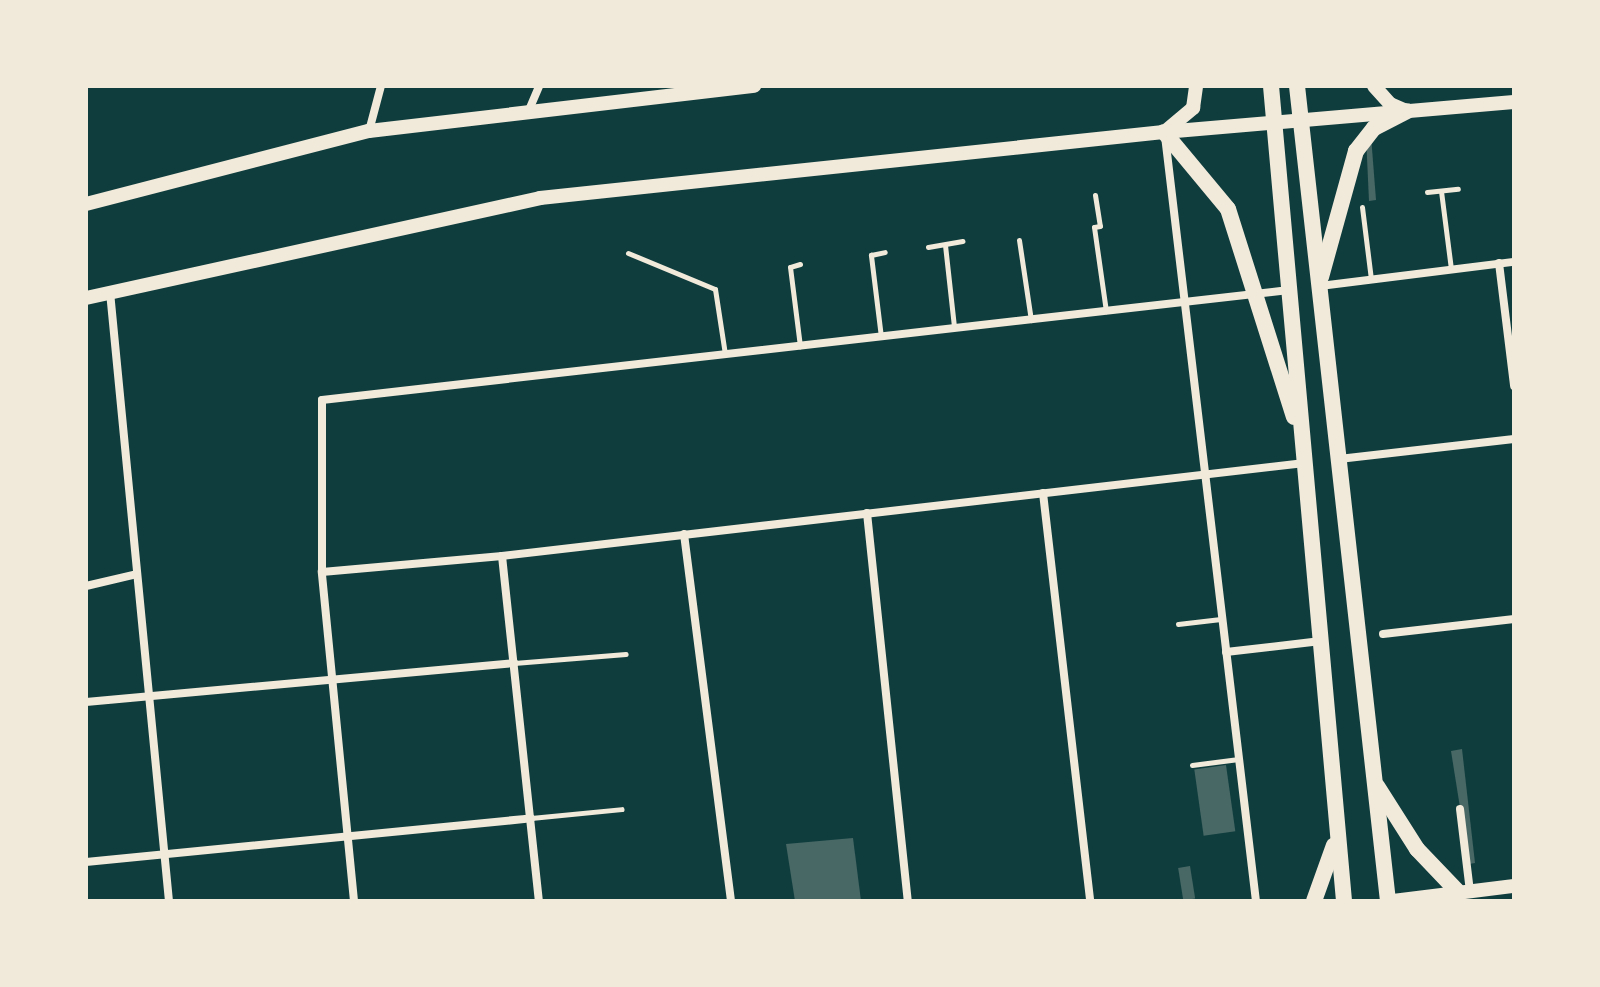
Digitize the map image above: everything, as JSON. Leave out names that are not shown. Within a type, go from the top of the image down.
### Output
[{"type":"main road","points":[[1271,86],[1344,901]]},
{"type":"main road","points":[[1297,86],[1390,901]]},
{"type":"main road","points":[[1319,286],[1356,151],[1374,128],[1407,111]]},
{"type":"main road","points":[[1164,132],[1228,209],[1304,454]]},
{"type":"main road","points":[[1374,781],[1417,849],[1461,895]]},
{"type":"main road","points":[[1314,901],[1328,869],[1337,824]]},
{"type":"street","points":[[369,131],[381,86]]},
{"type":"street","points":[[529,110],[539,86]]},
{"type":"street","points":[[86,204],[369,131],[754,86]]},
{"type":"street","points":[[1164,132],[1193,108],[1196,86]]},
{"type":"street","points":[[1374,86],[1390,104],[1407,111]]},
{"type":"street","points":[[86,298],[540,198],[1274,121],[1514,102]]},
{"type":"street","points":[[1164,132],[1256,901]]},
{"type":"street","points":[[1319,286],[1514,262]]},
{"type":"street","points":[[1499,263],[1514,386]]},
{"type":"street","points":[[354,901],[322,572],[322,400],[1289,290]]},
{"type":"street","points":[[110,292],[169,901]]},
{"type":"street","points":[[1339,459],[1514,439]]},
{"type":"street","points":[[322,572],[502,556],[1204,474],[1304,454]]},
{"type":"street","points":[[1043,493],[1090,901]]},
{"type":"street","points":[[867,513],[908,901]]},
{"type":"street","points":[[684,534],[731,901]]},
{"type":"street","points":[[502,556],[539,901]]},
{"type":"street","points":[[86,586],[137,574]]},
{"type":"street","points":[[1383,634],[1514,619]]},
{"type":"street","points":[[1226,652],[1312,642]]},
{"type":"street","points":[[86,702],[514,663]]},
{"type":"street","points":[[1460,809],[1461,895]]},
{"type":"street","points":[[86,862],[531,818]]},
{"type":"street","points":[[1390,901],[1461,895],[1514,886]]},
{"type":"lane","points":[[1427,192],[1458,189]]},
{"type":"lane","points":[[1441,191],[1451,269]]},
{"type":"lane","points":[[1095,195],[1100,226],[1094,227],[1106,311]]},
{"type":"lane","points":[[1362,207],[1371,279]]},
{"type":"lane","points":[[1019,240],[1031,320]]},
{"type":"lane","points":[[928,247],[962,241]]},
{"type":"lane","points":[[945,245],[954,328]]},
{"type":"lane","points":[[881,337],[871,255],[885,252]]},
{"type":"lane","points":[[628,253],[715,289],[725,354]]},
{"type":"lane","points":[[800,264],[790,267],[800,346]]},
{"type":"lane","points":[[1178,624],[1221,619]]},
{"type":"lane","points":[[514,663],[626,654]]},
{"type":"lane","points":[[1192,765],[1239,759]]},
{"type":"lane","points":[[531,818],[622,809]]},
{"type":"building","points":[[1366,136],[1371,136],[1376,200],[1369,201]]},
{"type":"building","points":[[1462,749],[1475,863],[1469,864],[1451,751]]},
{"type":"building","points":[[1226,765],[1235,831],[1204,836],[1194,769]]},
{"type":"building","points":[[853,838],[861,901],[795,901],[786,844]]},
{"type":"building","points":[[1190,866],[1195,899],[1183,900],[1178,868]]}]
